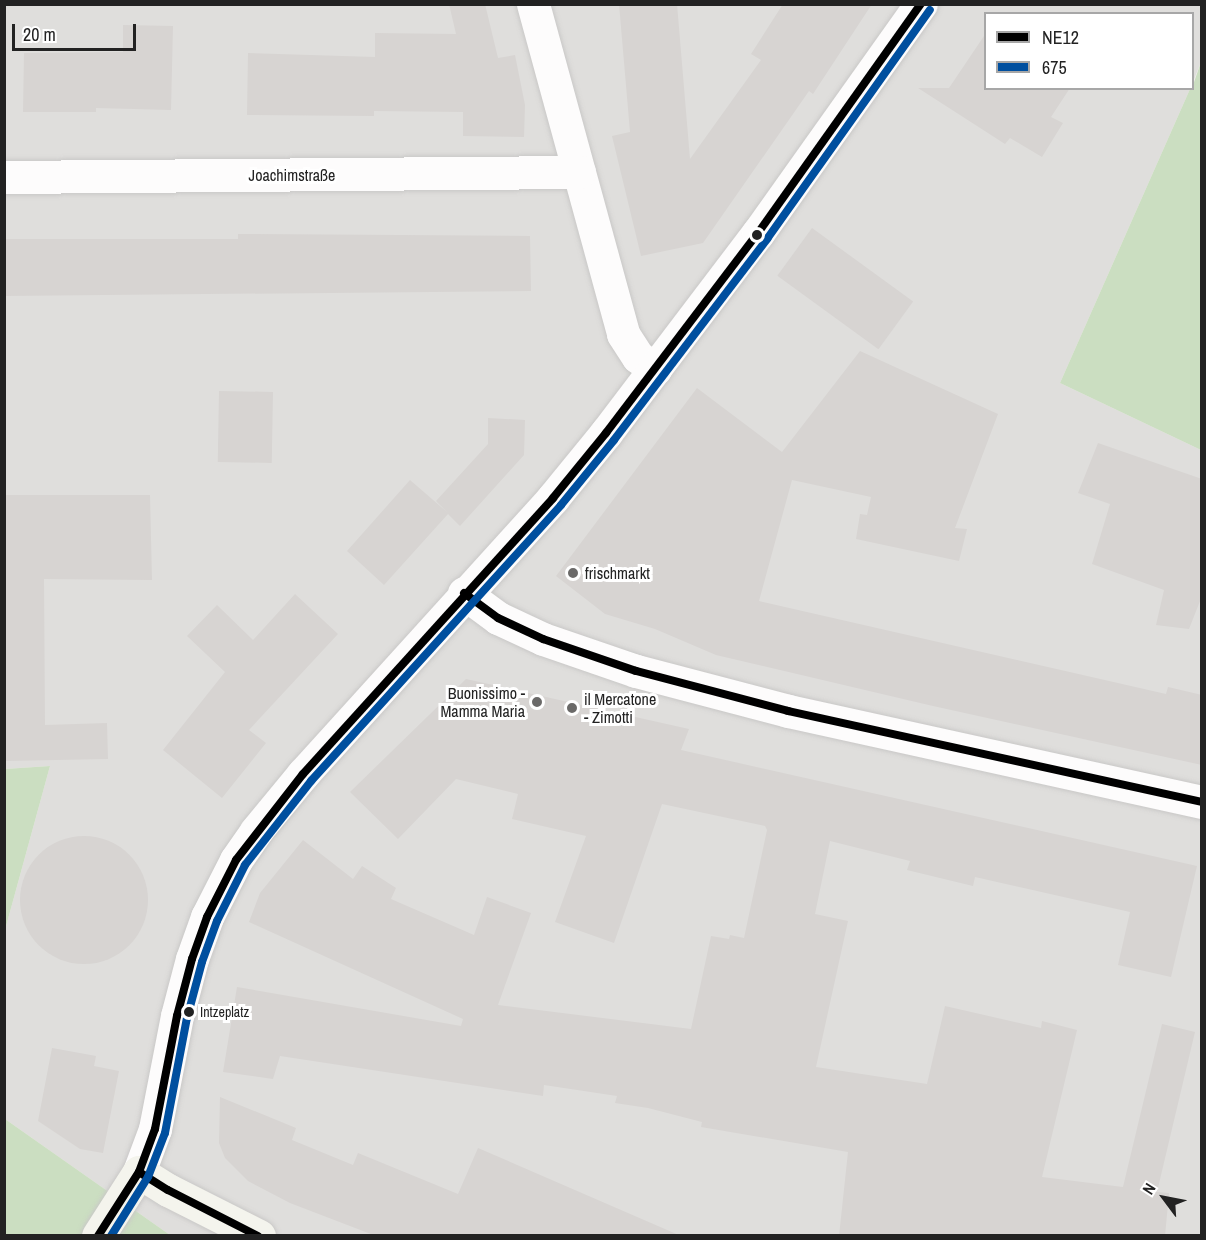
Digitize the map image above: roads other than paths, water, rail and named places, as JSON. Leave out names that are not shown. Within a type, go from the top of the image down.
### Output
[{"type":"main road","points":[[106,1224],[139,1172],[168,1190],[259,1236]]},
{"type":"street","points":[[533,4],[623,334],[638,357],[655,369]]},
{"type":"street","points":[[139,1172],[155,1129],[177,1016],[192,958],[207,916],[231,869],[279,801],[464,593],[553,498],[758,233],[921,4]]},
{"type":"street","name":"Joachimstraße","points":[[4,177],[579,172]]},
{"type":"street","points":[[464,593],[498,618],[543,639],[636,671],[799,713],[1202,801]]},
{"type":"place","name":"frischmarkt","points":[[573,573]]},
{"type":"place","name":"Buonissimo - Mamma Maria","points":[[537,702]]},
{"type":"place","name":"il Mercatone - Zimotti","points":[[572,708]]},
{"type":"place","name":"Intzeplatz","points":[[189,1012]]}]
